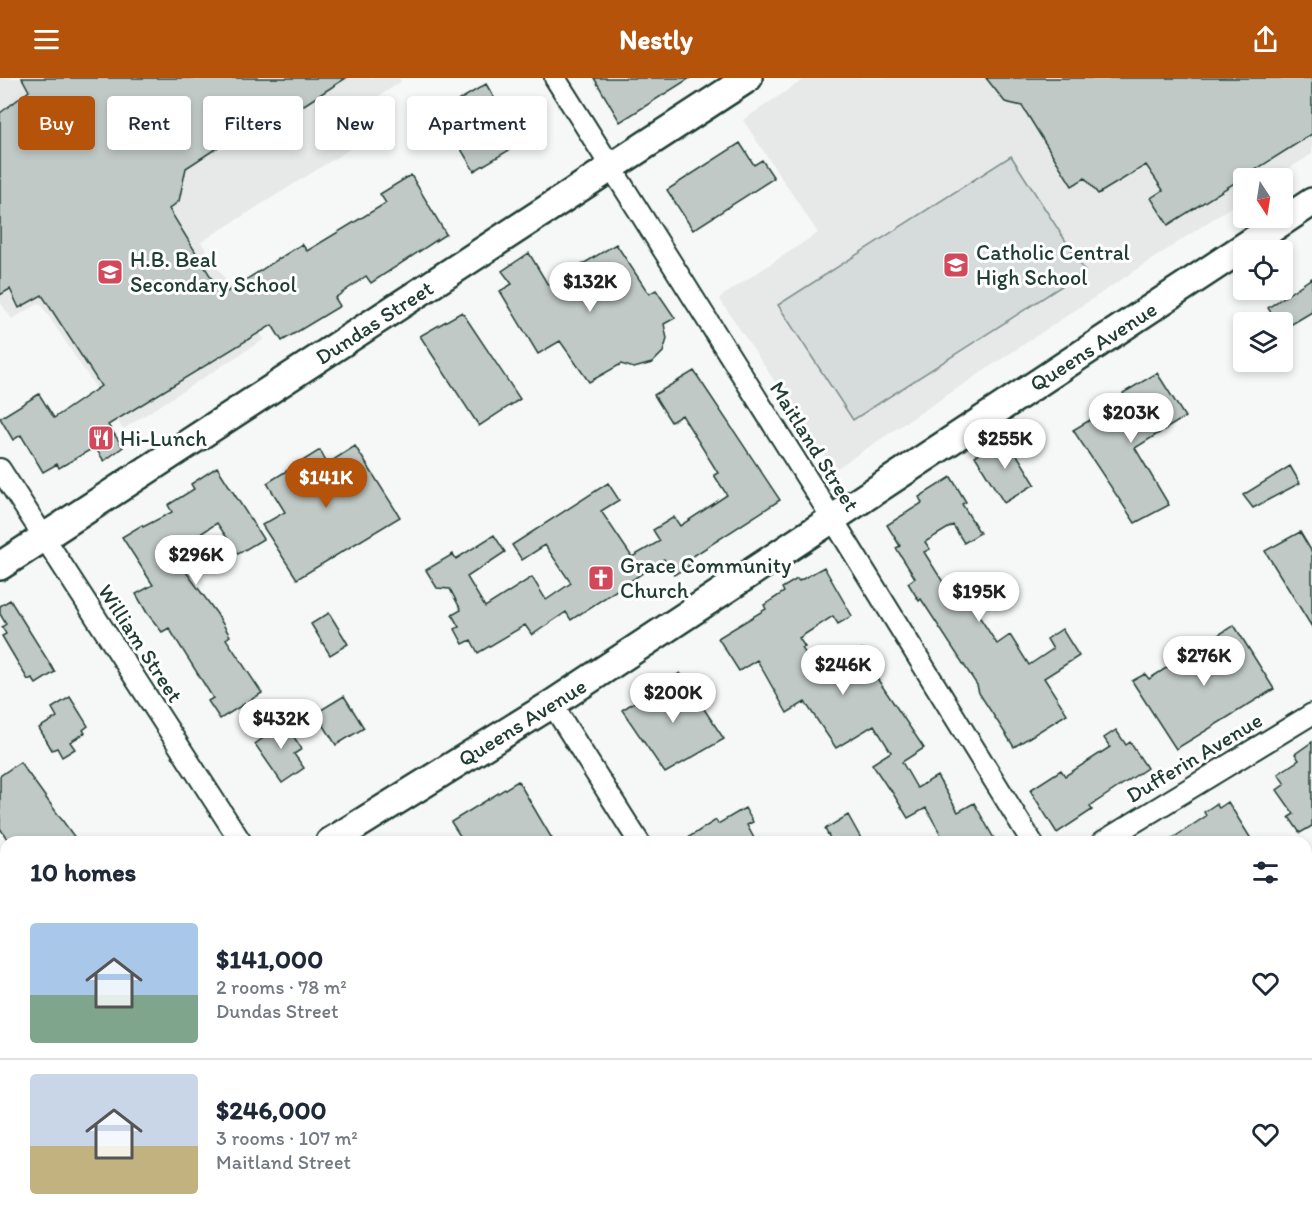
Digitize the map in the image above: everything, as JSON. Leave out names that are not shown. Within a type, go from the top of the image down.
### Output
[{"type":"main road","name":"Dundas Street","points":[[0,566],[748,78]]},
{"type":"main road","name":"Queens Avenue","points":[[340,836],[552,704],[1312,202]]},
{"type":"street","name":"Maitland Street","points":[[555,78],[832,518],[1028,836]]},
{"type":"street","name":"William Street","points":[[0,470],[238,836]]},
{"type":"street","points":[[552,704],[635,836]]},
{"type":"street","name":"Dufferin Avenue","points":[[1115,836],[1312,714]]},
{"type":"shaded area","name":"H.B. Beal Secondary School","points":[[0,78],[399,78],[401,82],[379,96],[315,96],[315,150],[348,150],[201,242],[264,339],[123,429],[40,303],[12,319],[0,302]]},
{"type":"shaded area","name":"Catholic Central High School","points":[[806,78],[1312,78],[1312,154],[1290,168],[1233,168],[1233,206],[834,470],[719,298],[818,233],[743,120]]},
{"type":"shaded area","points":[[1011,156],[1085,271],[853,420],[778,305]]},
{"type":"building","name":"H.B. Beal Secondary School","points":[[22,78],[346,78],[303,106],[303,96],[203,96],[203,150],[214,150],[186,168],[179,201],[169,209],[222,295],[302,244],[307,251],[386,203],[380,194],[411,175],[446,234],[371,283],[366,276],[335,298],[340,306],[282,341],[272,325],[108,425],[123,447],[104,461],[95,447],[59,468],[57,464],[43,472],[21,435],[13,440],[0,418],[39,394],[54,418],[101,386],[42,295],[19,308],[10,289],[0,295],[0,113],[18,99],[18,150],[95,150],[95,96],[22,96],[29,91]]},
{"type":"building","points":[[594,78],[690,78],[620,122]]},
{"type":"building","points":[[986,78],[1312,78],[1312,134],[1258,168],[1233,168],[1233,184],[1168,225],[1151,198],[1163,190],[1146,165],[1098,194],[1085,178],[1072,186],[1022,106],[1005,102]]},
{"type":"building","points":[[486,84],[493,96],[466,96]]},
{"type":"building","points":[[740,143],[754,165],[762,160],[774,178],[693,230],[667,190]]},
{"type":"building","points":[[462,150],[509,150],[474,171]]},
{"type":"building","points":[[616,244],[649,294],[656,290],[675,318],[664,324],[667,339],[663,352],[652,363],[634,368],[621,364],[589,382],[560,341],[538,354],[500,291],[512,284],[502,271],[529,253],[548,285]]},
{"type":"building","points":[[1312,278],[1312,312],[1293,323],[1293,312],[1271,312],[1268,308],[1280,300],[1293,300],[1293,291]]},
{"type":"building","points":[[462,312],[520,399],[479,426],[420,336]]},
{"type":"building","points":[[694,371],[780,500],[687,560],[690,565],[674,575],[664,559],[571,620],[566,612],[532,635],[525,625],[478,653],[471,640],[463,644],[455,629],[459,627],[452,615],[461,610],[450,589],[437,588],[426,570],[453,554],[456,559],[494,535],[505,552],[467,577],[485,607],[532,577],[546,600],[571,583],[545,545],[522,560],[512,545],[608,483],[619,500],[601,511],[632,557],[660,541],[653,530],[674,517],[680,526],[727,495],[714,475],[718,473],[682,415],[671,422],[654,395]]},
{"type":"building","points":[[1157,373],[1185,417],[1135,448],[1169,505],[1135,523],[1073,430],[1126,399],[1123,393]]},
{"type":"building","points":[[1006,437],[1035,484],[1004,503],[975,456]]},
{"type":"building","points":[[355,446],[400,517],[297,579],[262,525],[285,512],[267,483],[320,450],[327,464]]},
{"type":"building","points":[[1290,466],[1300,483],[1253,508],[1243,495]]},
{"type":"building","points":[[217,467],[263,539],[238,554],[217,523],[182,546],[191,559],[181,565],[217,614],[230,636],[226,639],[262,693],[220,719],[208,701],[213,698],[169,628],[162,632],[136,594],[153,585],[122,537],[172,512],[168,505],[194,489],[191,484]]},
{"type":"building","points":[[951,477],[966,502],[962,504],[980,533],[964,543],[953,525],[925,542],[930,549],[924,552],[946,587],[949,585],[951,588],[961,581],[970,596],[967,598],[997,644],[1010,635],[1029,665],[1053,649],[1047,639],[1062,629],[1079,656],[1044,678],[1067,714],[1014,747],[979,693],[977,685],[921,599],[919,601],[908,583],[915,578],[896,548],[900,546],[887,525],[922,503],[919,497]]},
{"type":"building","points":[[1300,532],[1312,552],[1312,627],[1265,551]]},
{"type":"building","points":[[824,567],[852,616],[838,624],[833,616],[799,638],[805,647],[802,648],[819,675],[862,649],[874,670],[872,671],[924,748],[902,762],[917,788],[937,776],[958,812],[974,803],[993,836],[942,836],[926,808],[908,818],[872,764],[891,752],[874,725],[836,748],[805,702],[787,713],[757,660],[739,671],[718,638],[766,609],[764,605],[784,592],[782,588],[797,579],[799,581]]},
{"type":"building","points":[[10,600],[55,672],[36,684],[32,678],[28,680],[2,636],[6,634],[2,627],[6,624],[0,614],[0,606]]},
{"type":"building","points":[[329,613],[348,644],[330,655],[311,624]]},
{"type":"building","points":[[1234,625],[1274,689],[1176,749],[1132,681],[1145,674],[1149,679]]},
{"type":"building","points":[[680,673],[724,739],[665,773],[622,710]]},
{"type":"building","points":[[344,696],[364,728],[336,745],[316,713]]},
{"type":"building","points":[[70,697],[88,726],[83,730],[85,733],[70,742],[75,749],[62,757],[57,748],[52,750],[39,728],[57,717],[52,708]]},
{"type":"building","points":[[281,718],[302,749],[294,754],[304,768],[282,783],[255,744],[266,736],[262,731]]},
{"type":"building","points":[[1116,730],[1126,745],[1130,742],[1147,768],[1090,806],[1092,810],[1057,833],[1030,790],[1061,770],[1065,776],[1110,747],[1104,738]]},
{"type":"building","points":[[1312,742],[1312,826],[1300,833],[1289,817],[1294,814],[1277,790],[1285,784],[1278,774],[1299,760],[1295,754]]},
{"type":"building","points":[[20,762],[74,836],[5,836],[0,828],[0,776]]},
{"type":"building","points":[[518,781],[550,836],[460,836],[451,822]]},
{"type":"building","points":[[1228,802],[1249,836],[1176,836],[1206,816],[1204,812],[1216,804],[1219,808]]},
{"type":"building","points":[[745,808],[753,822],[747,825],[753,836],[691,836],[716,820],[718,824]]},
{"type":"building","points":[[848,815],[860,836],[829,836],[825,829]]},
{"type":"place","name":"Catholic Central High School","points":[[956,265]]},
{"type":"place","name":"H.B. Beal Secondary School","points":[[110,272]]},
{"type":"place","name":"Hi-Lunch","points":[[101,438]]},
{"type":"place","name":"Grace Community Church","points":[[601,578]]}]
